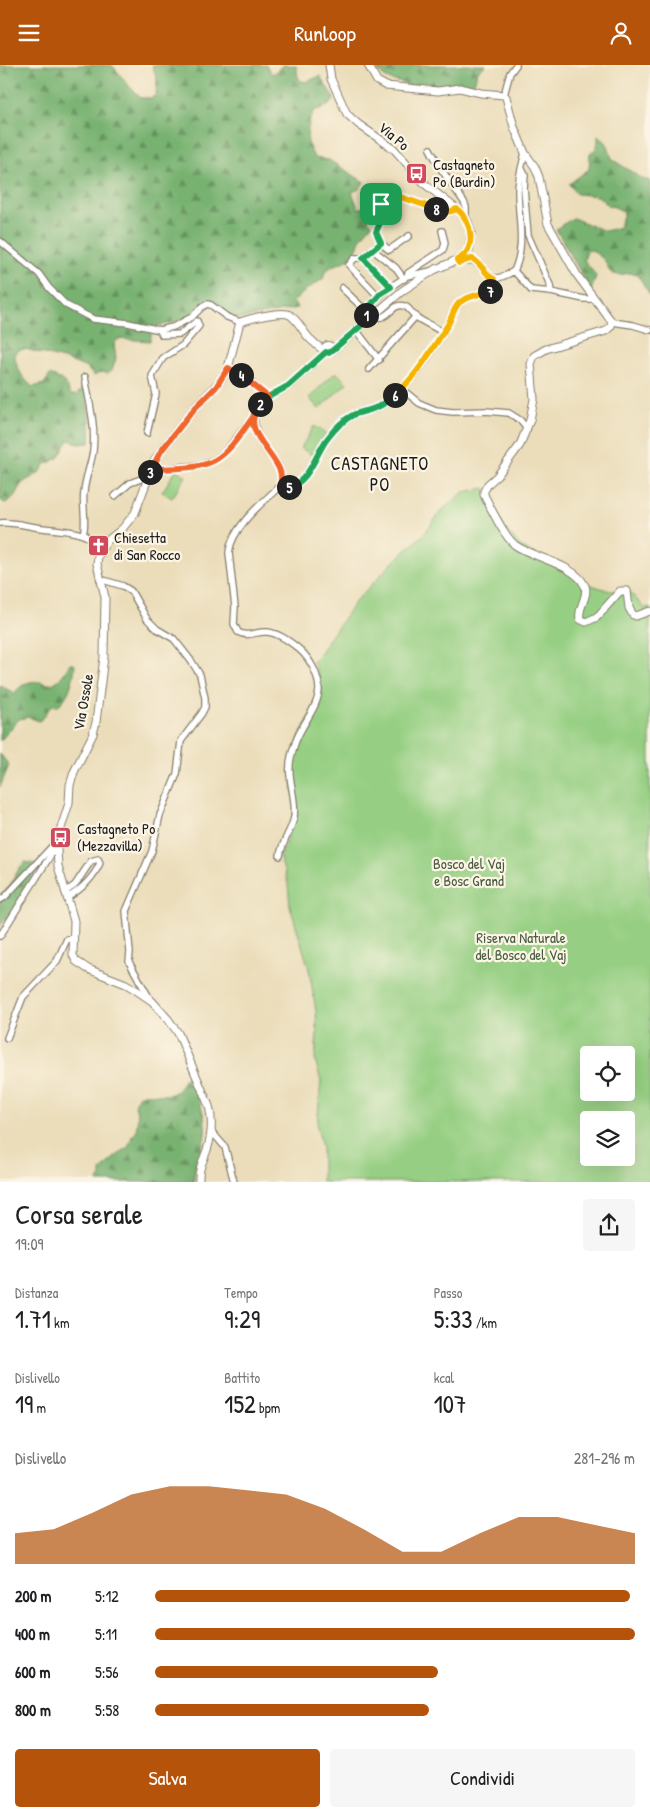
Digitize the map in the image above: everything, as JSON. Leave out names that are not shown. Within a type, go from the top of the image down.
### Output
[{"type":"street","name":"Via Po","points":[[329,65],[331,79],[347,114],[394,149],[426,185],[462,213]]},
{"type":"street","points":[[368,65],[377,81],[386,86],[438,91],[460,88],[481,93],[504,95]]},
{"type":"street","points":[[516,65],[510,73],[504,95],[509,104],[514,127],[525,153],[535,167],[539,177],[548,224],[577,275],[612,322],[650,330]]},
{"type":"street","points":[[430,149],[441,169],[464,202],[466,207],[462,213]]},
{"type":"street","points":[[457,260],[459,263],[474,259],[489,277],[494,279],[500,279],[514,271],[519,258],[521,233],[518,190],[525,153]]},
{"type":"street","points":[[522,169],[525,175],[524,189],[528,235],[550,285],[551,292]]},
{"type":"street","points":[[409,236],[389,250],[381,243],[376,232],[386,210],[381,204],[377,189],[444,212],[462,213]]},
{"type":"street","points":[[280,856],[283,842],[294,818],[290,779],[291,757],[319,691],[316,676],[310,662],[300,650],[281,637],[268,632],[244,635],[238,632],[234,624],[235,607],[229,553],[230,546],[240,528],[257,507],[280,486],[282,475],[258,436],[254,425],[254,416],[256,409],[268,397],[288,386],[328,349],[356,331],[402,291],[434,270],[464,257],[469,250],[470,229],[462,213]]},
{"type":"street","points":[[366,311],[384,291],[443,250],[445,243],[442,231]]},
{"type":"street","points":[[0,241],[39,274],[49,288],[66,305],[93,319],[128,323],[160,330],[173,327],[192,317],[207,304],[227,317],[240,322],[286,313],[292,316],[303,332],[317,344],[328,349]]},
{"type":"street","points":[[379,297],[349,265],[355,258],[363,258],[381,243]]},
{"type":"street","points":[[373,250],[396,267],[405,277]]},
{"type":"street","points":[[363,258],[391,287]]},
{"type":"street","points":[[405,277],[434,270]]},
{"type":"street","points":[[514,271],[531,290],[594,299]]},
{"type":"street","points":[[280,486],[283,488],[291,487],[305,477],[327,439],[348,418],[378,407],[402,389],[425,359],[458,304],[489,291],[493,288],[494,279]]},
{"type":"street","points":[[342,288],[371,317],[382,318],[401,305],[406,307],[416,317],[442,332]]},
{"type":"street","points":[[369,369],[416,317]]},
{"type":"street","points":[[146,433],[156,394],[152,376],[163,357],[183,345],[199,326],[197,321],[180,334],[162,335],[160,330]]},
{"type":"street","points":[[0,523],[9,522],[44,528],[65,529],[83,534],[102,547],[122,529],[135,513],[161,451],[194,409],[216,387],[228,368],[240,322]]},
{"type":"street","points":[[612,322],[612,326],[606,331],[546,349],[534,356],[531,363],[534,399],[527,429],[520,445],[484,491],[489,505],[514,544],[567,569],[583,583],[586,587],[586,593],[579,614],[580,619],[586,622],[596,617],[620,591],[627,591],[629,608],[633,615],[636,616],[650,611]]},
{"type":"street","points":[[356,331],[379,359]]},
{"type":"street","points":[[228,368],[246,377],[268,397]]},
{"type":"street","points":[[83,534],[85,527],[84,489],[93,451],[94,432],[85,377]]},
{"type":"street","points":[[402,389],[419,403],[436,410],[453,413],[486,411],[508,413],[520,420],[527,429]]},
{"type":"street","points":[[115,497],[130,483],[154,476],[160,469],[200,465],[214,461],[225,452],[254,416]]},
{"type":"street","name":"Via Ossole","points":[[102,547],[97,564],[105,597],[104,657],[96,723],[70,785],[69,803],[57,845],[58,866],[74,921],[73,955],[76,961],[88,969],[126,983],[152,1001]]},
{"type":"street","points":[[100,579],[123,586],[131,591],[147,619],[157,629],[174,639],[200,675],[205,698],[205,707],[202,713],[181,741],[177,774],[160,815],[152,851],[126,911],[130,952],[129,962],[152,1001],[173,1024],[209,1106],[212,1132],[200,1170],[199,1182]]},
{"type":"street","points":[[0,900],[57,845]]},
{"type":"street","points":[[0,936],[57,845]]},
{"type":"street","points":[[98,859],[100,863],[98,868],[88,883],[66,895],[91,861],[98,859]]},
{"type":"street","points":[[7,1038],[23,997],[56,961],[67,939],[74,939]]},
{"type":"street","points":[[212,1132],[225,1147],[234,1182]]},
{"type":"green space","points":[[0,65],[112,65],[141,98],[151,98],[156,95],[157,79],[152,65],[266,65],[272,74],[282,65],[296,65],[298,77],[301,81],[306,82],[320,76],[334,98],[331,104],[314,111],[311,117],[307,135],[311,152],[315,158],[329,160],[364,182],[359,189],[352,192],[358,208],[365,208],[370,214],[368,221],[372,224],[362,236],[353,255],[331,267],[323,279],[307,289],[293,302],[298,308],[239,319],[229,316],[212,301],[204,302],[189,316],[181,320],[153,326],[150,341],[118,339],[114,344],[116,358],[112,371],[107,373],[100,372],[94,376],[87,368],[67,360],[25,349],[15,353],[20,372],[33,387],[44,384],[50,375],[64,381],[71,395],[76,395],[84,386],[90,421],[90,443],[79,444],[69,440],[58,458],[44,465],[41,471],[24,482],[15,495],[5,503],[0,500]]},
{"type":"green space","points":[[375,65],[486,65],[478,71],[473,86],[453,84],[418,87],[388,79],[379,72]]},
{"type":"green space","points":[[598,136],[607,144],[613,160],[643,179],[650,181],[650,295],[638,275],[632,273],[617,275],[612,273],[605,261],[592,250],[587,251],[584,260],[596,276],[591,291],[556,229],[573,218],[605,231],[620,227],[624,212],[609,206],[598,196],[577,194],[569,184],[589,169],[590,153],[597,146]]},
{"type":"green space","points":[[336,372],[347,383],[319,409],[309,398]]},
{"type":"green space","points":[[314,426],[326,433],[312,455],[301,448]]},
{"type":"green space","points":[[176,470],[186,476],[172,498],[162,492]]},
{"type":"green space","name":"Bosco del Vaj e Bosc Grand","points":[[485,488],[506,530],[522,547],[585,583],[610,591],[630,592],[644,608],[650,607],[650,1182],[322,1182],[322,1148],[317,1126],[321,1081],[315,1060],[316,1011],[309,969],[290,906],[288,883],[280,858],[298,810],[293,790],[292,758],[302,731],[322,691],[313,662],[356,601],[393,562],[424,534],[441,511],[464,492]]},
{"type":"green space","points":[[70,663],[75,665],[73,676],[68,693],[61,703],[57,706],[52,705],[39,721],[29,717],[19,719],[0,741],[0,685],[14,693],[30,682],[51,684],[61,677]]},
{"type":"green space","points":[[0,754],[9,765],[0,787]]},
{"type":"green space","points":[[25,862],[36,864],[38,868],[16,905],[0,926],[0,895],[8,888]]},
{"type":"green space","points":[[187,1076],[195,1091],[205,1123],[204,1140],[196,1166],[194,1182],[97,1182],[101,1176],[101,1171],[129,1146],[132,1136],[136,1132],[138,1116],[135,1106],[138,1096],[143,1094],[169,1095],[174,1093]]},
{"type":"place","name":"Castagneto Po (Burdin)","points":[[417,173]]},
{"type":"place","name":"Chiesetta di San Rocco","points":[[98,546]]},
{"type":"place","name":"Castagneto Po (Mezzavilla)","points":[[61,837]]},
{"type":"district","name":"CASTAGNETO PO","points":[[380,473]]},
{"type":"route","points":[[381,204],[377,189],[444,212],[451,212],[457,209],[463,213],[469,226],[469,250],[464,257],[457,260],[459,263],[474,259],[489,277],[494,279],[493,288],[463,300],[458,304],[425,359],[402,389],[378,407],[348,418],[327,439],[305,477],[299,483],[291,487],[283,488],[280,486],[282,475],[280,469],[264,447],[254,425],[256,409],[268,397],[246,377],[228,368],[216,387],[194,409],[161,451],[149,475],[154,476],[160,469],[200,465],[214,461],[225,452],[254,416],[256,409],[268,397],[288,386],[326,352],[329,353],[369,319],[365,313],[366,311],[381,293],[391,287],[363,258],[381,243],[376,232],[386,210],[381,204]]},
{"type":"park label","name":"Riserva Naturale del Bosco del Vaj","points":[[521,946]]}]
